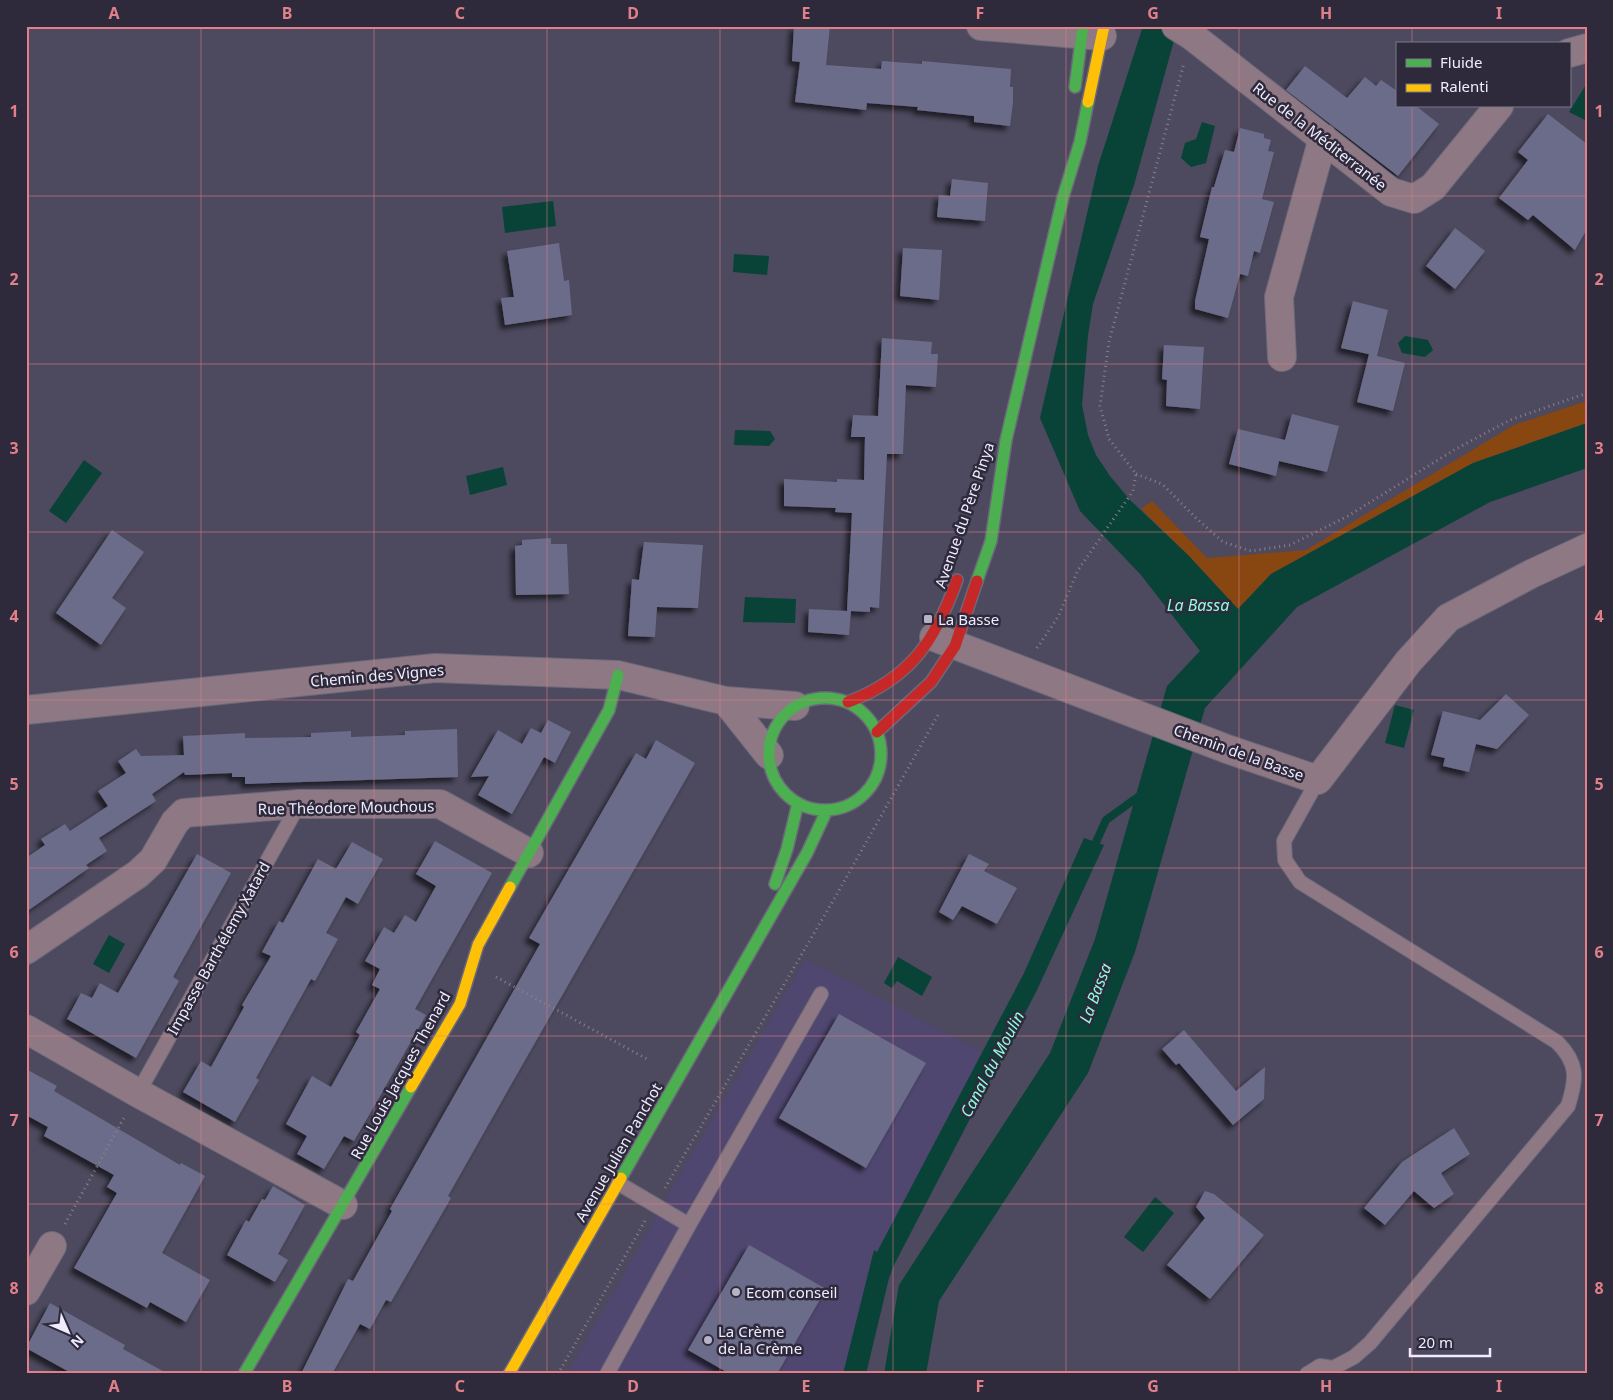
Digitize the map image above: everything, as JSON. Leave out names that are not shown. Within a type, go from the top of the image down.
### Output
[{"type":"main road","points":[[1073,102],[1093,31]]},
{"type":"main road","name":"Avenue du Père Pinya","points":[[877,732],[931,682],[944,642],[991,541],[1006,440],[1063,197],[1080,142],[1093,31]]},
{"type":"main road","name":"Avenue du Père Pinya","points":[[1063,197],[1068,141]]},
{"type":"main road","name":"Avenue du Père Pinya","points":[[984,504],[1006,440]]},
{"type":"main road","name":"Avenue du Père Pinya","points":[[944,642],[946,614],[962,568]]},
{"type":"main road","name":"Avenue du Père Pinya","points":[[848,702],[867,696],[944,642]]},
{"type":"main road","name":"Rue Louis Jacques Thenard","points":[[244,1374],[460,1004],[478,945],[609,710],[618,675]]},
{"type":"main road","points":[[821,698],[848,702],[860,710],[877,732],[881,750],[879,768],[872,784],[860,797],[844,806],[827,810],[812,809],[786,795],[777,783],[771,769],[769,755],[771,736],[780,719],[795,706],[821,698]]},
{"type":"main road","name":"Avenue Julien Panchot","points":[[753,944],[787,849],[798,803]]},
{"type":"main road","name":"Avenue Julien Panchot","points":[[509,1374],[753,944],[807,854],[827,810]]},
{"type":"street","points":[[981,26],[1093,31]]},
{"type":"street","name":"Rue de la Méditerranée","points":[[1184,31],[1391,192],[1414,199],[1433,187],[1497,108]]},
{"type":"street","points":[[1570,53],[1587,48]]},
{"type":"street","points":[[1282,357],[1279,297],[1323,138]]},
{"type":"street","name":"Chemin de la Basse","points":[[944,642],[1227,749],[1318,780],[1408,662],[1448,618],[1531,574],[1587,548]]},
{"type":"street","name":"Chemin des Vignes","points":[[26,710],[435,668],[618,675],[726,701],[795,706]]},
{"type":"street","points":[[726,701],[769,755]]},
{"type":"street","name":"Rue Théodore Mouchous","points":[[26,950],[138,874],[153,860],[175,822],[184,813],[299,804],[440,804],[529,853]]},
{"type":"street","points":[[26,1029],[138,1093],[343,1205]]},
{"type":"street","points":[[26,1291],[52,1246]]},
{"type":"lane","points":[[1307,1374],[1320,1366],[1333,1368],[1354,1357],[1370,1344],[1568,1106],[1575,1085],[1574,1071],[1569,1055],[1556,1042],[1300,882],[1285,860],[1284,841],[1318,780]]},
{"type":"lane","name":"Impasse Barthélemy Xatard","points":[[138,1093],[299,804]]},
{"type":"lane","points":[[607,1374],[689,1225],[821,994]]},
{"type":"lane","points":[[618,1183],[689,1225]]},
{"type":"path","points":[[1184,31],[1109,342],[1100,406],[1109,439],[1136,474],[1162,484],[1223,542],[1251,551],[1290,545],[1348,516],[1454,450],[1510,420],[1587,393]]},
{"type":"path","points":[[1022,670],[1058,617],[1078,570],[1133,491],[1136,474]]},
{"type":"path","points":[[558,1374],[941,711]]},
{"type":"path","points":[[471,964],[647,1059]]},
{"type":"path","points":[[52,1246],[138,1093]]},
{"type":"shaded area","points":[[1587,401],[1587,423],[1473,463],[1271,574],[1238,609],[1188,555],[1141,509],[1152,501],[1207,558],[1306,550],[1514,425]]},
{"type":"shaded area","points":[[806,959],[982,1052],[877,1252],[874,1251],[843,1374],[567,1374],[683,1170]]},
{"type":"water","name":"La Bassa","points":[[1143,26],[1178,26],[1134,185],[1093,304],[1088,335],[1082,405],[1088,435],[1096,455],[1110,476],[1130,500],[1188,555],[1238,609],[1271,574],[1473,463],[1587,423],[1587,468],[1490,502],[1297,607],[1205,708],[1135,952],[1088,1073],[939,1301],[926,1374],[884,1374],[899,1285],[1050,1053],[1095,939],[1167,686],[1200,651],[1141,575],[1080,511],[1040,418],[1098,166]]},
{"type":"water","points":[[1587,83],[1587,121],[1569,112]]},
{"type":"water","points":[[1202,122],[1215,126],[1206,163],[1191,167],[1181,158],[1185,143],[1196,139]]},
{"type":"water","points":[[553,201],[556,226],[505,233],[502,207]]},
{"type":"water","points":[[734,254],[769,256],[767,275],[733,272]]},
{"type":"water","points":[[1405,336],[1428,340],[1433,350],[1425,357],[1402,353],[1398,343]]},
{"type":"water","points":[[735,430],[770,431],[775,439],[769,446],[734,445]]},
{"type":"water","points":[[84,460],[102,473],[66,523],[49,511]]},
{"type":"water","points":[[503,467],[507,485],[470,495],[466,476]]},
{"type":"water","points":[[745,597],[796,599],[795,623],[743,622]]},
{"type":"water","points":[[1395,705],[1414,710],[1404,748],[1385,743]]},
{"type":"water","points":[[1084,838],[1104,845],[1037,990],[894,1265],[889,1278],[866,1374],[843,1374],[874,1250],[877,1252],[1024,973]]},
{"type":"water","points":[[109,935],[125,944],[109,973],[93,964]]},
{"type":"water","points":[[898,957],[932,977],[922,996],[897,981],[892,988],[884,983]]},
{"type":"water","points":[[1155,1197],[1174,1213],[1143,1252],[1124,1237]]},
{"type":"building","points":[[794,26],[830,26],[826,65],[881,69],[882,61],[922,64],[922,61],[1011,69],[1010,87],[1013,87],[1013,103],[1010,126],[974,122],[974,116],[917,110],[918,107],[867,103],[866,110],[795,102],[800,62],[792,61]]},
{"type":"building","points":[[1305,66],[1347,98],[1365,77],[1376,86],[1381,80],[1396,90],[1396,108],[1419,108],[1439,124],[1398,176],[1286,90]]},
{"type":"building","points":[[1548,114],[1587,144],[1587,229],[1575,250],[1533,215],[1528,220],[1499,198],[1528,160],[1518,152]]},
{"type":"building","points":[[1240,128],[1264,134],[1264,138],[1271,140],[1268,151],[1274,152],[1262,199],[1274,202],[1260,253],[1254,251],[1248,276],[1240,274],[1228,318],[1195,309],[1195,301],[1209,239],[1200,237],[1212,187],[1214,187],[1225,150],[1234,152]]},
{"type":"building","points":[[952,179],[988,183],[985,221],[937,217],[939,195],[950,196]]},
{"type":"building","points":[[1455,228],[1485,251],[1455,289],[1426,266]]},
{"type":"building","points":[[559,243],[564,281],[569,280],[572,315],[505,325],[501,298],[514,297],[507,251]]},
{"type":"building","points":[[903,248],[942,250],[939,300],[900,296]]},
{"type":"building","points":[[1353,301],[1388,310],[1377,356],[1341,348]]},
{"type":"building","points":[[882,338],[932,342],[931,354],[938,354],[936,387],[906,385],[903,454],[887,454],[879,608],[870,607],[870,612],[851,611],[849,635],[808,632],[809,609],[847,611],[852,513],[835,512],[836,508],[784,506],[784,479],[837,482],[837,479],[864,480],[865,437],[851,437],[853,415],[878,416]]},
{"type":"building","points":[[1164,345],[1204,347],[1200,409],[1166,406],[1167,380],[1162,379]]},
{"type":"building","points":[[1369,354],[1405,363],[1393,411],[1357,402]]},
{"type":"building","points":[[1292,414],[1339,426],[1327,472],[1279,461],[1276,476],[1229,464],[1238,429],[1285,440]]},
{"type":"building","points":[[112,530],[144,552],[112,598],[126,608],[101,645],[56,613]]},
{"type":"building","points":[[551,538],[551,544],[567,544],[569,594],[516,595],[515,546],[522,545],[522,540]]},
{"type":"building","points":[[644,542],[703,545],[698,608],[657,607],[655,637],[628,636],[632,579],[639,580]]},
{"type":"building","points":[[1506,694],[1529,715],[1497,749],[1476,744],[1469,772],[1443,766],[1445,758],[1431,755],[1443,711],[1480,720]]},
{"type":"building","points":[[548,720],[571,732],[555,763],[544,757],[512,814],[478,795],[489,776],[471,777],[498,730],[522,744],[531,728],[541,733]]},
{"type":"building","points":[[457,729],[458,777],[245,784],[245,777],[232,777],[232,773],[185,775],[184,772],[152,794],[156,801],[99,838],[107,851],[86,865],[89,868],[26,912],[26,858],[45,845],[41,839],[65,824],[70,831],[108,806],[98,791],[126,773],[118,761],[136,749],[141,756],[184,755],[183,736],[245,733],[245,738],[311,737],[311,733],[351,731],[351,737],[405,735],[405,731]]},
{"type":"building","points":[[656,740],[695,763],[448,1196],[451,1198],[391,1302],[386,1300],[370,1329],[360,1324],[332,1374],[301,1374],[348,1279],[353,1281],[392,1211],[390,1209],[540,944],[529,938],[636,753],[646,759]]},
{"type":"building","points":[[435,841],[492,873],[415,1009],[426,1015],[379,1098],[354,1141],[344,1136],[324,1169],[297,1154],[307,1136],[286,1124],[312,1076],[331,1087],[360,1035],[356,1032],[380,989],[372,985],[380,969],[365,961],[384,927],[394,933],[405,915],[416,922],[436,886],[416,874]]},
{"type":"building","points":[[352,842],[383,859],[358,904],[346,897],[326,933],[338,939],[315,981],[311,979],[256,1078],[259,1080],[235,1122],[183,1092],[201,1061],[211,1067],[244,1007],[242,1005],[271,956],[262,952],[279,921],[283,923],[318,859],[336,869]]},
{"type":"building","points":[[197,854],[231,873],[173,977],[179,981],[136,1058],[67,1019],[81,993],[92,998],[100,983],[118,993]]},
{"type":"building","points":[[969,854],[989,864],[984,871],[1017,888],[997,924],[962,906],[953,920],[939,912]]},
{"type":"building","points":[[839,1014],[926,1063],[866,1168],[779,1118]]},
{"type":"building","points":[[1184,1030],[1236,1091],[1265,1067],[1264,1099],[1233,1125],[1179,1063],[1176,1065],[1162,1049]]},
{"type":"building","points":[[26,1069],[57,1086],[54,1091],[180,1165],[181,1163],[205,1176],[162,1253],[210,1280],[186,1322],[150,1302],[147,1308],[74,1268],[117,1193],[107,1187],[114,1175],[44,1136],[48,1127],[26,1115]]},
{"type":"building","points":[[1454,1128],[1470,1154],[1441,1173],[1454,1194],[1434,1208],[1414,1191],[1385,1225],[1364,1208],[1402,1162]]},
{"type":"building","points":[[273,1186],[305,1205],[278,1254],[288,1260],[275,1282],[227,1255],[246,1220],[249,1222],[262,1199],[265,1200]]},
{"type":"building","points":[[1205,1191],[1214,1194],[1264,1235],[1210,1299],[1167,1265],[1205,1218],[1196,1207]]},
{"type":"building","points":[[749,1245],[826,1289],[777,1374],[730,1374],[688,1350]]},
{"type":"building","points":[[50,1303],[125,1345],[123,1349],[168,1374],[73,1374],[26,1348]]},
{"type":"waterway","name":"Canal du Moulin","points":[[1092,851],[1106,820],[1142,794]]},
{"type":"traffic: fast","points":[[1075,87],[1083,26]]},
{"type":"traffic: fast","points":[[977,581],[991,541],[1006,440],[1063,197],[1080,142],[1088,102]]},
{"type":"traffic: fast","points":[[510,887],[609,710],[618,675]]},
{"type":"traffic: fast","points":[[825,698],[846,702],[864,715],[877,733],[881,754],[877,775],[864,793],[846,806],[825,810],[804,806],[786,793],[773,775],[769,754],[773,733],[786,715],[804,702],[825,698]]},
{"type":"traffic: fast","points":[[775,884],[787,849],[798,803]]},
{"type":"traffic: fast","points":[[621,1178],[807,853],[827,810]]},
{"type":"traffic: fast","points":[[244,1374],[411,1087]]},
{"type":"traffic: slow","points":[[1088,102],[1104,26]]},
{"type":"traffic: slow","points":[[411,1087],[460,1004],[478,945],[510,887]]},
{"type":"traffic: slow","points":[[509,1374],[621,1178]]},
{"type":"traffic: jam","points":[[848,702],[889,681],[918,655],[940,621],[957,580]]},
{"type":"traffic: jam","points":[[877,732],[931,682],[955,646],[977,581]]},
{"type":"place","name":"La Basse","points":[[928,619]]},
{"type":"place","name":"Ecom conseil","points":[[736,1292]]},
{"type":"place","name":"La Crème de la Crème","points":[[708,1340]]}]
